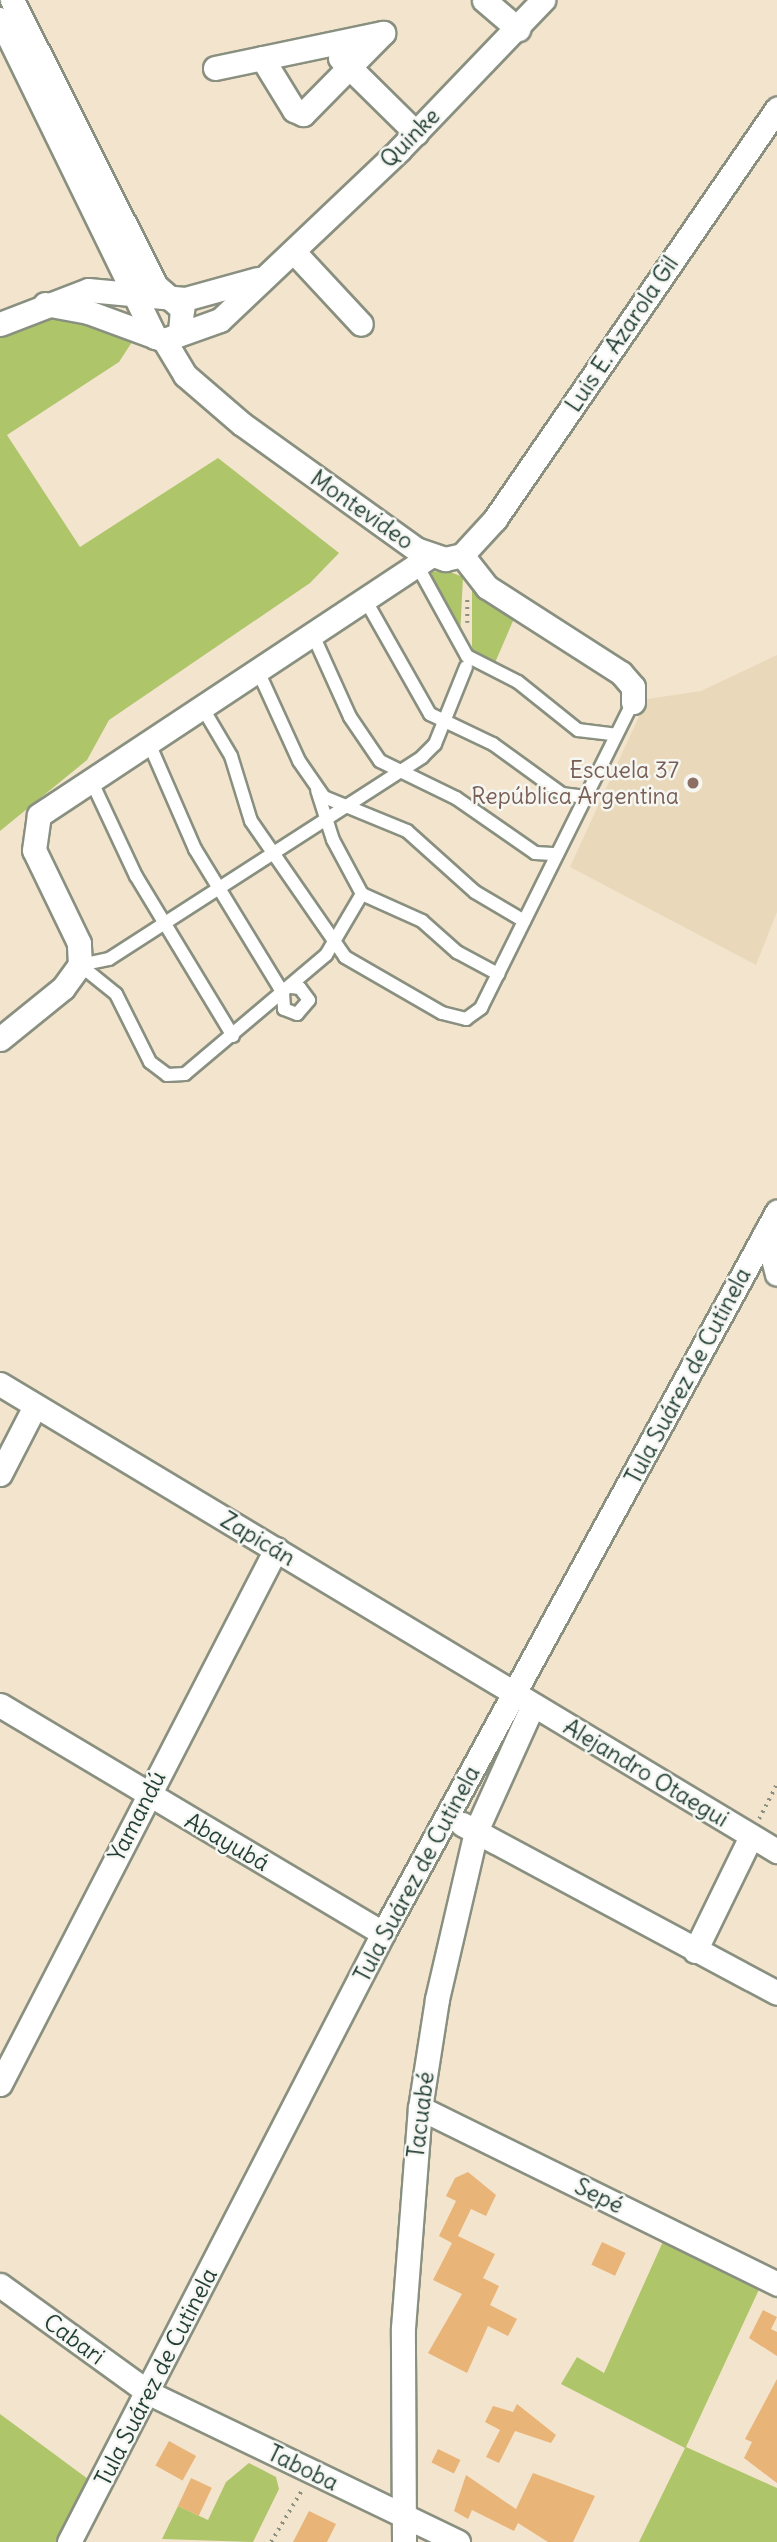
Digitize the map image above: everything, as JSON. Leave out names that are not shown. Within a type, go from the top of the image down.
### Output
[{"type":"street","points":[[12,0],[166,300],[185,317],[161,333],[88,312],[45,304]]},
{"type":"street","points":[[484,0],[518,29]]},
{"type":"street","name":"Quinke","points":[[161,333],[220,320],[294,252],[416,132],[543,0]]},
{"type":"street","points":[[0,19],[132,293],[161,333]]},
{"type":"street","points":[[215,68],[262,58],[383,33],[308,112],[298,114],[262,58]]},
{"type":"street","points":[[331,44],[350,70],[416,132]]},
{"type":"street","name":"Luis E. Azarola Gil","points":[[462,555],[495,519],[777,108]]},
{"type":"street","points":[[294,252],[361,324]]},
{"type":"street","name":"Quinke","points":[[0,324],[45,304],[88,290],[132,293],[166,300],[229,291],[272,272]]},
{"type":"street","points":[[161,333],[154,305],[166,300]]},
{"type":"street","name":"Montevideo","points":[[161,333],[185,375],[233,417],[425,561],[462,555]]},
{"type":"street","points":[[462,555],[487,587],[621,673],[633,687],[633,702]]},
{"type":"street","points":[[0,1039],[63,988],[80,965],[79,943],[33,838],[38,815],[90,778],[425,561]]},
{"type":"street","points":[[772,1222],[777,1275]]},
{"type":"street","name":"Tula Suárez de Cutinela","points":[[69,2542],[149,2393],[383,1933],[446,1816],[524,1700],[772,1222]]},
{"type":"street","name":"Zapicán","points":[[0,1384],[524,1700]]},
{"type":"street","points":[[0,1475],[35,1406]]},
{"type":"street","name":"Yamandú","points":[[0,2084],[276,1549]]},
{"type":"street","name":"Tacuabé","points":[[404,2542],[400,2518],[403,2328],[420,2108],[452,1916],[476,1831],[524,1700]]},
{"type":"street","name":"Alejandro Otaegui","points":[[524,1700],[777,1851]]},
{"type":"street","name":"Abayubá","points":[[0,1705],[147,1795],[383,1933]]},
{"type":"street","points":[[446,1816],[777,1993]]},
{"type":"street","points":[[695,1951],[751,1836]]},
{"type":"street","name":"Sepé","points":[[420,2108],[777,2284]]},
{"type":"street","name":"Cabari","points":[[0,2285],[149,2393]]},
{"type":"street","name":"Taboba","points":[[149,2393],[400,2518],[458,2542]]},
{"type":"lane","points":[[80,965],[109,959],[165,925],[429,751],[446,722],[466,662],[425,561]]},
{"type":"lane","points":[[366,601],[416,698],[446,722],[503,750],[562,794],[586,797]]},
{"type":"lane","points":[[313,635],[362,736],[397,772],[456,798],[535,853],[557,854]]},
{"type":"lane","points":[[466,662],[518,682],[578,730],[616,736]]},
{"type":"lane","points":[[258,671],[317,790],[362,894],[422,921],[457,952],[498,974]]},
{"type":"lane","points":[[202,707],[231,757],[251,821],[272,856],[345,957],[459,1019],[476,1014],[498,974],[633,702]]},
{"type":"lane","points":[[148,741],[189,838],[287,990]]},
{"type":"lane","points":[[90,778],[165,925],[233,1036]]},
{"type":"lane","points":[[317,790],[343,807],[407,831],[475,892],[524,921]]},
{"type":"lane","points":[[80,965],[116,994],[150,1062],[167,1075],[186,1074],[287,990],[335,944],[362,894]]},
{"type":"path","points":[[462,555],[466,662]]},
{"type":"path","points":[[751,1836],[777,1784]]},
{"type":"path","points":[[271,2542],[298,2494],[326,2480]]},
{"type":"shaded area","name":"Escuela 37 República Argentina","points":[[777,655],[777,912],[756,965],[570,867],[647,699],[701,691]]},
{"type":"green space","points":[[46,314],[108,327],[132,342],[119,362],[7,435],[80,547],[218,458],[339,553],[310,583],[109,720],[87,760],[0,831],[0,334]]},
{"type":"green space","points":[[445,570],[463,577],[460,637],[431,579],[432,572]]},
{"type":"green space","points":[[472,583],[516,614],[494,665],[472,652]]},
{"type":"green space","points":[[665,2237],[762,2283],[686,2447],[777,2488],[777,2542],[639,2542],[685,2448],[561,2384],[577,2357],[604,2373]]},
{"type":"green space","points":[[0,2414],[92,2482],[60,2542],[0,2542]]},
{"type":"green space","points":[[249,2463],[276,2477],[279,2489],[253,2542],[162,2539],[178,2506],[208,2520],[226,2482]]},
{"type":"building","points":[[468,2172],[496,2195],[486,2216],[471,2209],[458,2236],[495,2254],[483,2278],[499,2286],[490,2305],[517,2319],[508,2336],[488,2326],[467,2373],[428,2353],[462,2294],[433,2280],[452,2243],[439,2236],[456,2201],[446,2196],[455,2178]]},
{"type":"building","points":[[602,2242],[626,2253],[615,2276],[591,2265]]},
{"type":"building","points":[[763,2310],[777,2317],[771,2329],[777,2332],[777,2356],[749,2338]]},
{"type":"building","points":[[777,2379],[777,2483],[744,2458],[752,2442],[745,2439]]},
{"type":"building","points":[[517,2404],[556,2435],[551,2443],[515,2431],[499,2463],[486,2457],[500,2430],[485,2422],[493,2406],[513,2412]]},
{"type":"building","points":[[169,2441],[196,2456],[183,2481],[155,2465]]},
{"type":"building","points":[[438,2449],[460,2460],[454,2473],[431,2462]]},
{"type":"building","points":[[533,2473],[595,2496],[573,2542],[548,2542],[518,2523],[514,2531],[472,2510],[468,2519],[454,2511],[466,2475],[516,2509]]},
{"type":"building","points":[[191,2478],[212,2488],[199,2516],[178,2506]]},
{"type":"building","points":[[309,2511],[336,2524],[327,2542],[293,2542]]},
{"type":"place","name":"Escuela 37 República Argentina","points":[[693,783]]}]
